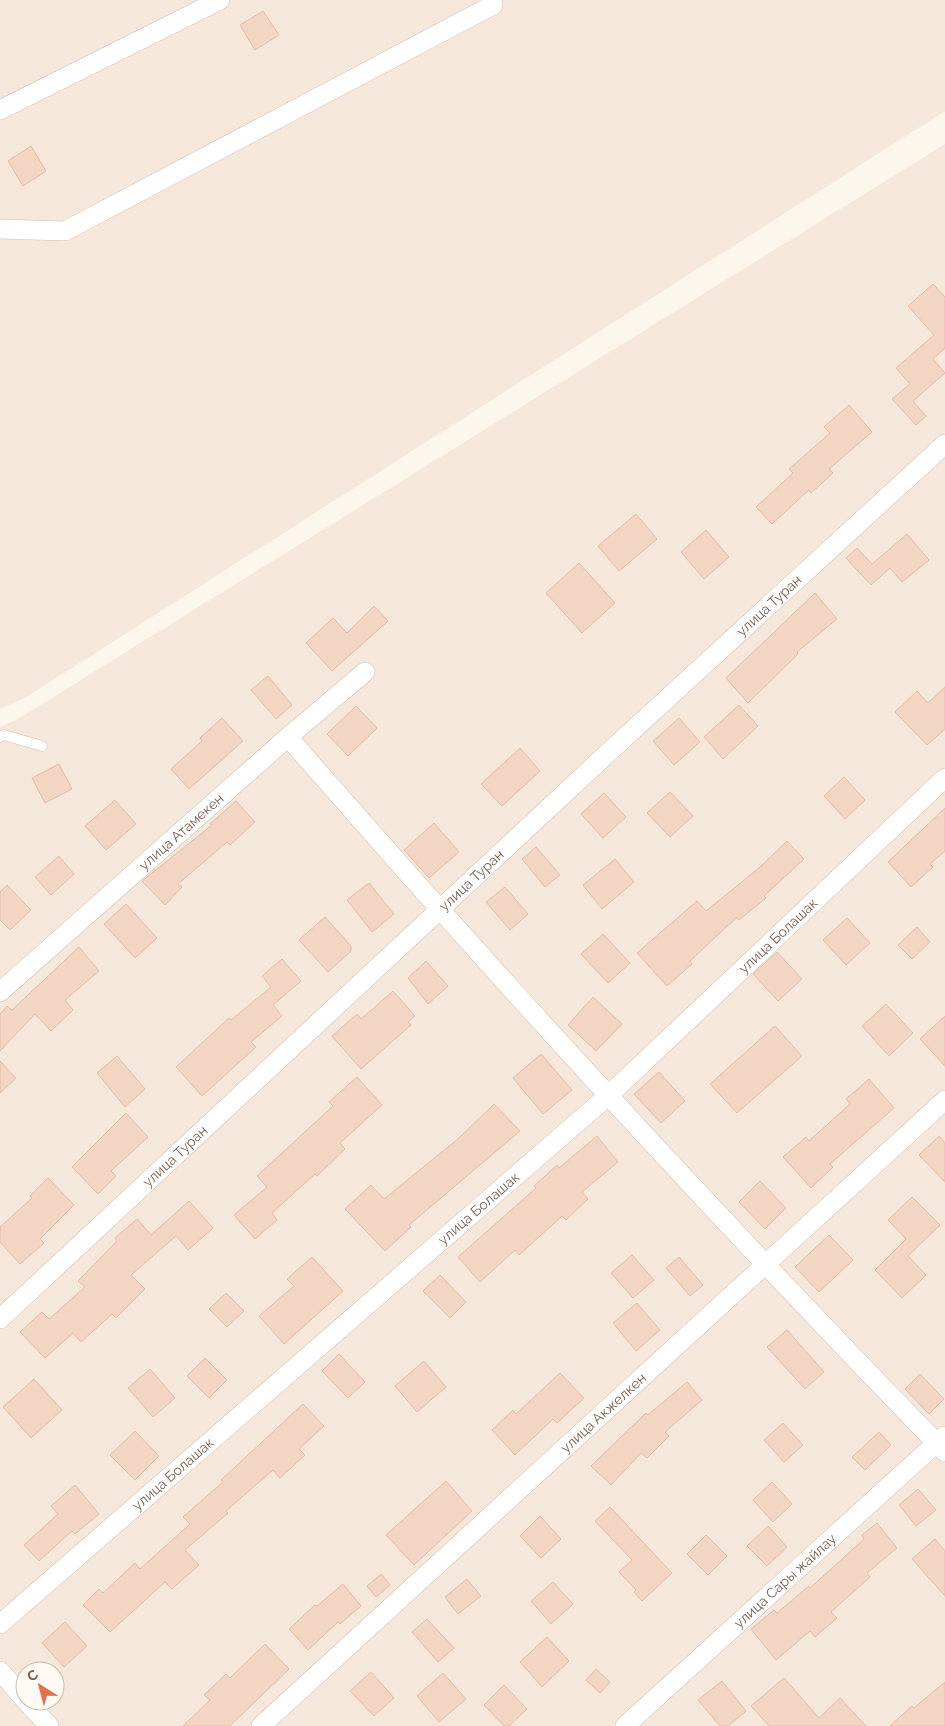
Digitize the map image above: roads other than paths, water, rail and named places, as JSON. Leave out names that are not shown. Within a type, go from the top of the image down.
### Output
[{"type":"street","points":[[0,110],[220,0]]},
{"type":"street","points":[[0,229],[65,231],[495,2]]},
{"type":"street","name":"улица Туран","points":[[0,1319],[440,912],[617,745],[945,444]]},
{"type":"street","name":"улица Атамекен","points":[[0,992],[288,737],[365,672]]},
{"type":"street","points":[[288,737],[440,912],[610,1094],[764,1265],[942,1443]]},
{"type":"street","name":"улица Болашак","points":[[0,1624],[610,1094],[945,778]]},
{"type":"street","name":"улица Акжелкен","points":[[261,1726],[945,1100]]},
{"type":"street","name":"улица Сары жайлау","points":[[625,1726],[942,1443]]},
{"type":"street","points":[[0,1671],[15,1688]]},
{"type":"street","points":[[35,1711],[48,1726]]},
{"type":"lane","points":[[0,737],[4,735],[42,746]]}]
